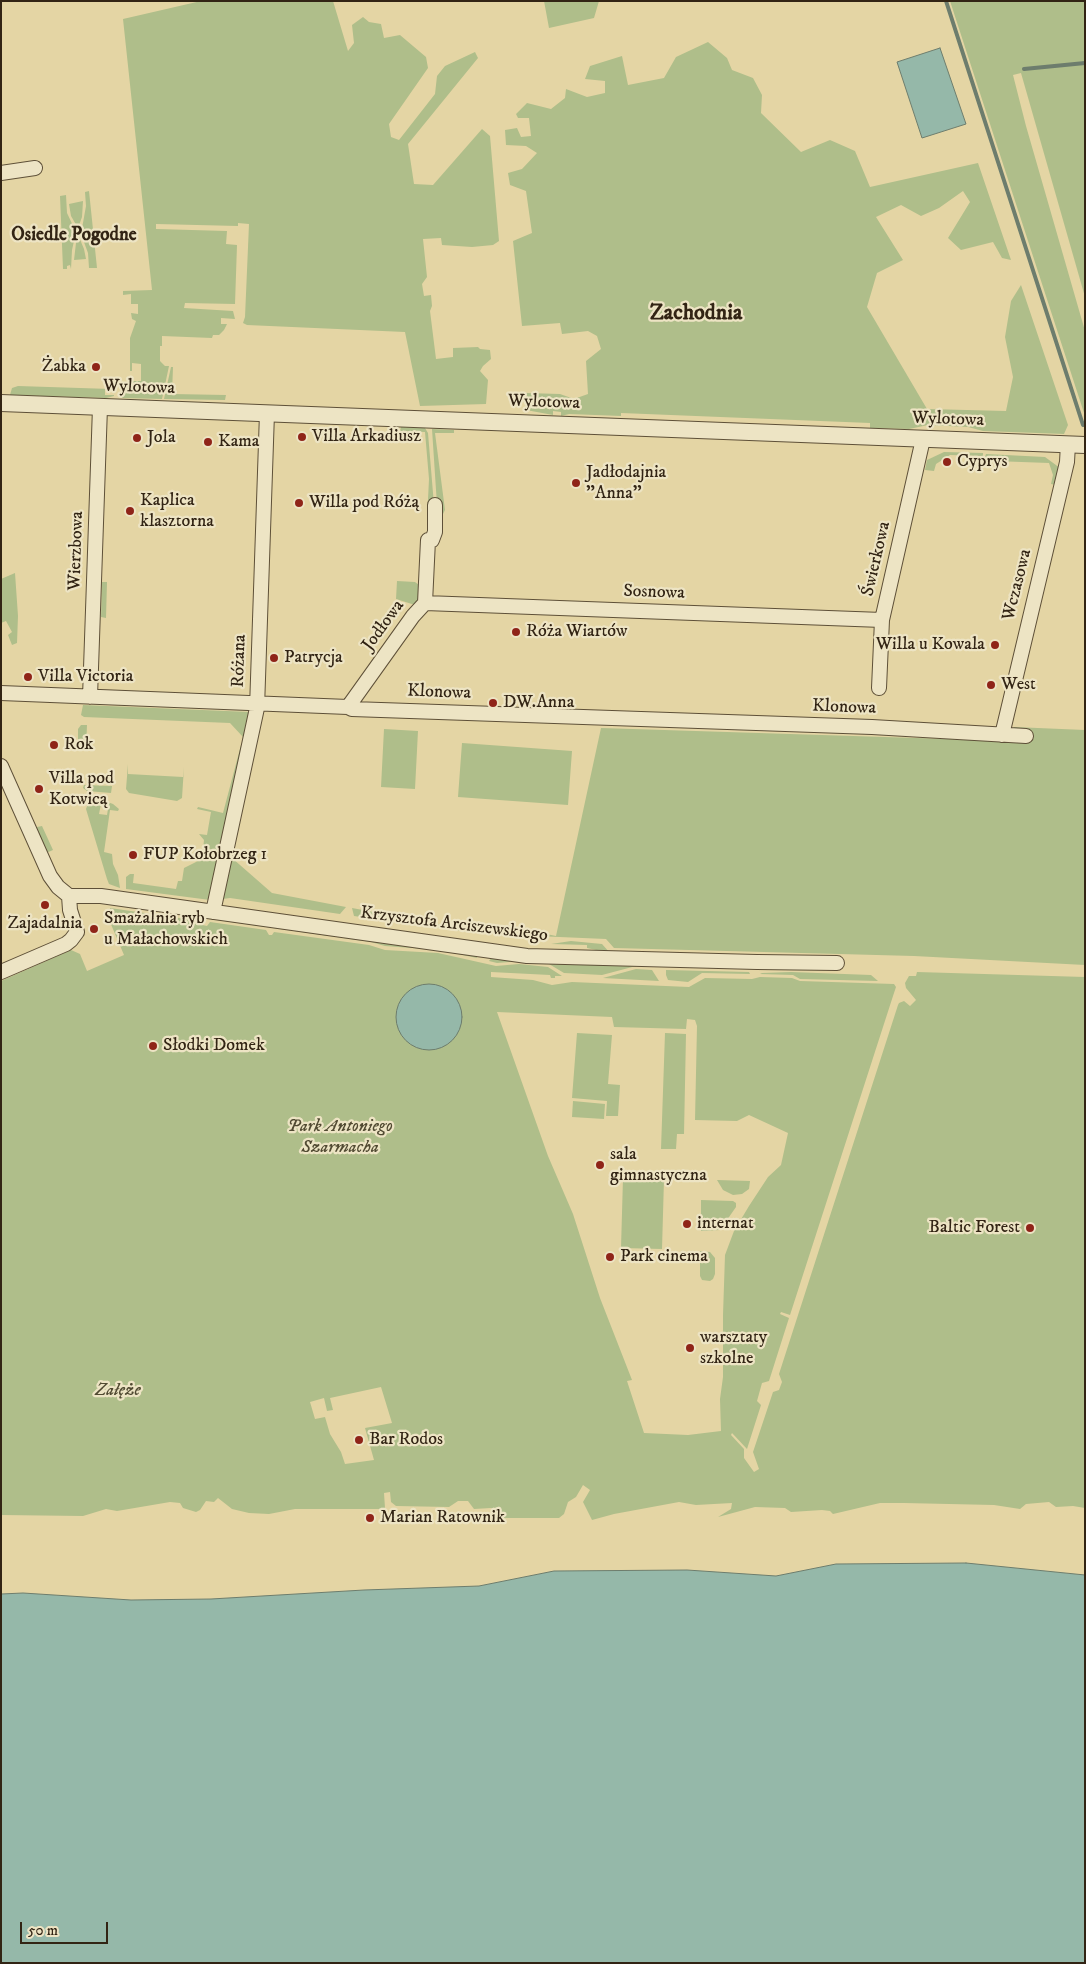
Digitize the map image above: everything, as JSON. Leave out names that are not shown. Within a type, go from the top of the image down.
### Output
[{"type":"street","points":[[1,173],[36,168]]},
{"type":"street","name":"Wylotowa","points":[[1,403],[1085,445]]},
{"type":"street","name":"Wierzbowa","points":[[90,697],[100,406]]},
{"type":"street","name":"Różana","points":[[213,909],[255,724],[267,413]]},
{"type":"street","name":"Świerkowa","points":[[880,688],[882,620],[923,439]]},
{"type":"street","name":"Wczasowa","points":[[1002,735],[1067,462],[1068,444]]},
{"type":"street","name":"Jodłowa","points":[[348,706],[413,616],[425,603],[428,540],[432,540],[436,532],[435,505]]},
{"type":"street","name":"Sosnowa","points":[[425,603],[882,620]]},
{"type":"street","name":"Klonowa","points":[[1,693],[348,706],[352,709],[872,727],[1026,736]]},
{"type":"street","points":[[1,766],[50,876],[58,887],[69,896],[70,910],[77,932],[66,944],[1,972]]},
{"type":"street","name":"Krzysztofa Arciszewskiego","points":[[69,896],[101,896],[213,909],[527,956],[837,963]]},
{"type":"green space","points":[[201,1],[333,1],[348,51],[354,43],[352,25],[363,17],[369,22],[381,24],[384,38],[400,35],[426,57],[428,68],[389,124],[391,137],[399,140],[435,94],[437,76],[445,66],[475,52],[478,58],[408,144],[414,184],[433,185],[482,129],[490,136],[499,241],[493,245],[472,247],[442,245],[441,238],[423,239],[427,277],[422,284],[424,296],[431,295],[432,306],[430,311],[436,359],[453,357],[453,348],[478,347],[490,350],[491,359],[480,371],[488,380],[486,404],[420,406],[405,332],[247,325],[243,323],[245,317],[249,224],[238,223],[238,226],[156,224],[156,229],[227,231],[226,244],[237,245],[235,304],[185,303],[184,308],[233,311],[235,319],[221,318],[221,324],[227,324],[219,335],[213,335],[212,338],[162,336],[160,361],[165,366],[169,366],[162,399],[122,398],[121,392],[125,385],[130,381],[141,381],[141,364],[132,363],[132,371],[130,371],[130,338],[136,321],[132,319],[131,313],[138,314],[138,304],[131,304],[131,294],[123,295],[123,291],[152,290],[123,19]]},
{"type":"green space","points":[[544,1],[599,1],[594,18],[549,28]]},
{"type":"green space","points":[[950,1],[1085,1],[1085,297],[1021,73],[1013,75],[1085,331],[1085,416]]},
{"type":"green space","points":[[708,42],[727,58],[732,70],[753,78],[762,95],[761,113],[801,152],[830,140],[855,151],[870,187],[978,163],[1011,260],[1002,258],[993,242],[961,250],[948,238],[970,202],[963,191],[939,208],[921,216],[901,205],[876,217],[903,260],[877,273],[867,307],[927,409],[1006,411],[1013,377],[1005,337],[1011,301],[1021,285],[1068,425],[1064,434],[983,431],[968,427],[928,425],[909,429],[870,428],[870,423],[621,413],[621,416],[569,414],[561,416],[561,412],[553,411],[553,415],[526,410],[526,393],[560,394],[574,399],[588,394],[586,361],[601,349],[597,336],[588,331],[562,334],[560,323],[522,326],[513,241],[532,233],[526,191],[510,185],[508,173],[522,169],[537,153],[526,146],[506,145],[505,130],[517,128],[521,137],[531,136],[529,118],[518,118],[516,114],[527,103],[551,109],[565,98],[566,89],[587,97],[605,93],[605,81],[585,79],[590,66],[622,56],[628,85],[664,78],[676,57]]},
{"type":"green space","points":[[89,191],[97,268],[89,268],[88,253],[81,234],[86,206],[85,192]]},
{"type":"green space","points":[[66,195],[67,213],[76,232],[72,250],[71,269],[70,265],[67,266],[67,269],[63,269],[60,196]]},
{"type":"green space","points":[[83,201],[82,217],[78,228],[71,216],[69,204]]},
{"type":"green space","points":[[79,237],[86,259],[74,260],[76,243]]},
{"type":"green space","points":[[171,367],[173,367],[172,394],[226,395],[225,400],[164,399]]},
{"type":"green space","points":[[18,386],[111,389],[105,390],[105,395],[114,396],[106,398],[10,395],[12,388]]},
{"type":"green space","points":[[401,427],[425,428],[428,433],[434,505],[431,520],[427,520],[429,479],[425,432],[400,431]]},
{"type":"green space","points":[[432,429],[454,430],[454,433],[435,433],[445,510],[441,518],[437,505]]},
{"type":"green space","points":[[944,452],[983,453],[983,456],[950,455],[936,464],[934,471],[925,470],[927,460]]},
{"type":"green space","points":[[986,454],[1045,457],[1060,468],[1056,485],[1051,484],[1053,475],[1049,463],[994,461],[993,457],[985,457]]},
{"type":"green space","points":[[15,573],[18,616],[17,643],[12,645],[8,635],[12,632],[6,621],[1,623],[1,579]]},
{"type":"green space","points":[[397,581],[415,582],[419,585],[420,598],[415,605],[396,599]]},
{"type":"green space","points":[[102,582],[107,582],[106,618],[101,617]]},
{"type":"green space","points":[[83,705],[250,712],[246,744],[242,743],[243,737],[230,723],[84,717],[81,715]]},
{"type":"green space","points":[[81,725],[87,725],[86,749],[78,747],[78,729]]},
{"type":"green space","points":[[1014,727],[1085,730],[1085,965],[914,956],[614,948],[606,939],[536,936],[537,932],[556,936],[601,728],[1011,741]]},
{"type":"green space","points":[[384,729],[418,731],[415,789],[381,787]]},
{"type":"green space","points":[[462,743],[572,751],[568,805],[458,797]]},
{"type":"green space","points":[[241,745],[246,746],[210,900],[126,889],[126,877],[134,874],[133,883],[176,889],[178,881],[182,881],[184,868],[202,859],[204,840],[199,834],[207,835],[211,812],[197,809],[198,807],[223,813]]},
{"type":"green space","points":[[128,764],[128,774],[183,777],[184,767],[182,798],[177,801],[129,793],[126,789]]},
{"type":"green space","points":[[84,785],[112,786],[111,793],[87,791],[83,788]]},
{"type":"green space","points":[[89,801],[98,801],[101,804],[99,814],[107,815],[108,809],[105,808],[105,801],[119,809],[118,811],[110,810],[104,852],[112,854],[120,888],[109,884],[107,879],[86,809]]},
{"type":"green space","points":[[42,826],[53,850],[44,854],[34,830]]},
{"type":"green space","points":[[232,858],[272,893],[346,907],[340,914],[230,898],[223,899],[226,889],[221,888],[227,862],[232,862]]},
{"type":"green space","points":[[110,908],[193,920],[193,923],[207,926],[210,922],[266,930],[269,935],[272,935],[274,932],[369,945],[385,950],[438,953],[496,966],[519,964],[548,967],[562,976],[551,978],[550,975],[491,972],[491,977],[533,980],[552,985],[572,982],[689,987],[705,978],[752,979],[760,977],[792,978],[800,981],[894,984],[896,987],[790,1315],[781,1312],[780,1314],[789,1318],[769,1381],[762,1383],[757,1401],[761,1405],[747,1449],[732,1433],[731,1435],[744,1449],[744,1458],[754,1472],[759,1469],[753,1452],[773,1392],[779,1390],[782,1382],[779,1374],[898,1005],[904,1001],[910,1006],[916,1000],[906,988],[905,983],[909,976],[916,976],[917,972],[1085,977],[1085,1508],[1073,1506],[1056,1507],[1049,1502],[1026,1504],[1020,1509],[994,1505],[880,1503],[833,1514],[830,1511],[822,1510],[791,1512],[785,1508],[755,1507],[718,1517],[731,1509],[732,1503],[696,1505],[679,1502],[592,1520],[583,1502],[590,1490],[583,1485],[576,1497],[568,1502],[564,1514],[559,1518],[503,1518],[491,1508],[474,1509],[468,1501],[458,1501],[449,1507],[396,1506],[391,1502],[390,1492],[384,1493],[385,1508],[381,1509],[295,1509],[269,1514],[249,1513],[232,1509],[218,1498],[214,1502],[206,1501],[200,1510],[196,1512],[183,1508],[180,1503],[170,1502],[117,1511],[106,1509],[83,1516],[1,1515],[1,981],[71,950],[80,954],[87,971],[124,955],[110,922],[113,917],[109,915]],"holes":[[[497,1012],[612,1017],[614,1027],[686,1029],[687,1019],[695,1020],[697,1026],[695,1120],[737,1121],[749,1115],[788,1133],[781,1165],[768,1177],[749,1206],[734,1231],[725,1255],[723,1377],[720,1399],[721,1431],[688,1435],[644,1433],[627,1381],[632,1380],[600,1298],[573,1214],[548,1156]],[[381,1387],[392,1423],[365,1428],[374,1460],[345,1464],[341,1452],[330,1434],[325,1417],[315,1419],[310,1402],[324,1398],[327,1411],[333,1410],[330,1398]]]},
{"type":"green space","points":[[352,908],[476,931],[475,933],[354,916]]},
{"type":"green space","points":[[210,917],[476,955],[477,958],[439,950],[385,946],[371,942],[210,919]]},
{"type":"green space","points":[[571,941],[602,944],[610,953],[587,948],[587,945],[551,944]]},
{"type":"green space","points":[[492,957],[649,966],[636,966],[602,975],[564,973],[549,964],[522,961],[497,963],[489,961]]},
{"type":"green space","points":[[636,969],[652,970],[659,981],[603,978]]},
{"type":"green space","points":[[666,970],[749,972],[750,974],[702,973],[688,982],[668,980]]},
{"type":"green space","points":[[791,972],[871,975],[878,981],[800,979],[793,975],[760,974]]},
{"type":"green space","points":[[577,1033],[612,1035],[608,1084],[620,1085],[618,1116],[606,1116],[607,1101],[572,1098]]},
{"type":"green space","points":[[665,1033],[686,1034],[684,1134],[677,1134],[676,1149],[661,1149]]},
{"type":"green space","points":[[573,1101],[605,1104],[604,1119],[572,1117]]},
{"type":"green space","points":[[623,1178],[664,1179],[662,1249],[621,1248]]},
{"type":"green space","points":[[717,1180],[750,1181],[749,1189],[742,1194],[733,1195],[723,1190]]},
{"type":"green space","points":[[701,1200],[733,1201],[736,1203],[736,1207],[720,1230],[701,1231]]},
{"type":"green space","points":[[700,1251],[710,1252],[715,1258],[715,1274],[710,1281],[702,1280],[700,1276]]},
{"type":"shaded area","points":[[940,48],[966,124],[922,138],[897,62]]},
{"type":"shaded area","points":[[429,984],[441,987],[452,994],[459,1005],[462,1017],[459,1029],[452,1040],[441,1047],[429,1050],[417,1047],[406,1040],[399,1029],[396,1017],[399,1005],[406,994],[417,987]]},
{"type":"shaded area","points":[[966,1563],[1085,1575],[1085,1963],[1,1963],[1,1594],[23,1593],[131,1600],[211,1599],[364,1590],[479,1586],[554,1571],[687,1570],[776,1576],[836,1564]]},
{"type":"waterway","points":[[946,1],[1083,425]]},
{"type":"waterway","points":[[1024,69],[1085,63]]},
{"type":"place","name":"Żabka","points":[[96,367]]},
{"type":"place","name":"Villa Arkadiusz","points":[[302,437]]},
{"type":"place","name":"Jola","points":[[137,438]]},
{"type":"place","name":"Kama","points":[[208,442]]},
{"type":"place","name":"Cyprys","points":[[947,462]]},
{"type":"place","name":"Jadłodajnia \"Anna\"","points":[[576,483]]},
{"type":"place","name":"Willa pod Różą","points":[[299,503]]},
{"type":"place","name":"Kaplica klasztorna","points":[[130,511]]},
{"type":"place","name":"Róża Wiartów","points":[[516,632]]},
{"type":"place","name":"Willa u Kowala","points":[[995,645]]},
{"type":"place","name":"Patrycja","points":[[274,658]]},
{"type":"place","name":"Villa Victoria","points":[[28,677]]},
{"type":"place","name":"West","points":[[991,685]]},
{"type":"place","name":"DW.Anna","points":[[493,703]]},
{"type":"place","name":"Rok","points":[[54,745]]},
{"type":"place","name":"Villa pod Kotwicą","points":[[39,789]]},
{"type":"place","name":"FUP Kołobrzeg 1","points":[[133,855]]},
{"type":"place","name":"Zajadalnia","points":[[45,905]]},
{"type":"place","name":"Smażalnia ryb u Małachowskich","points":[[94,929]]},
{"type":"place","name":"Słodki Domek","points":[[153,1046]]},
{"type":"place","name":"sala gimnastyczna","points":[[600,1165]]},
{"type":"place","name":"internat","points":[[687,1224]]},
{"type":"place","name":"Baltic Forest","points":[[1030,1228]]},
{"type":"place","name":"Park cinema","points":[[610,1257]]},
{"type":"place","name":"warsztaty szkolne","points":[[690,1348]]},
{"type":"place","name":"Bar Rodos","points":[[359,1440]]},
{"type":"place","name":"Marian Ratownik","points":[[370,1518]]},
{"type":"district","name":"Osiedle Pogodne","points":[[74,236]]},
{"type":"district","name":"Zachodnia","points":[[696,314]]},
{"type":"park label","name":"Park Antoniego Szarmacha","points":[[340,1137]]},
{"type":"park label","name":"Załęże","points":[[118,1391]]}]
